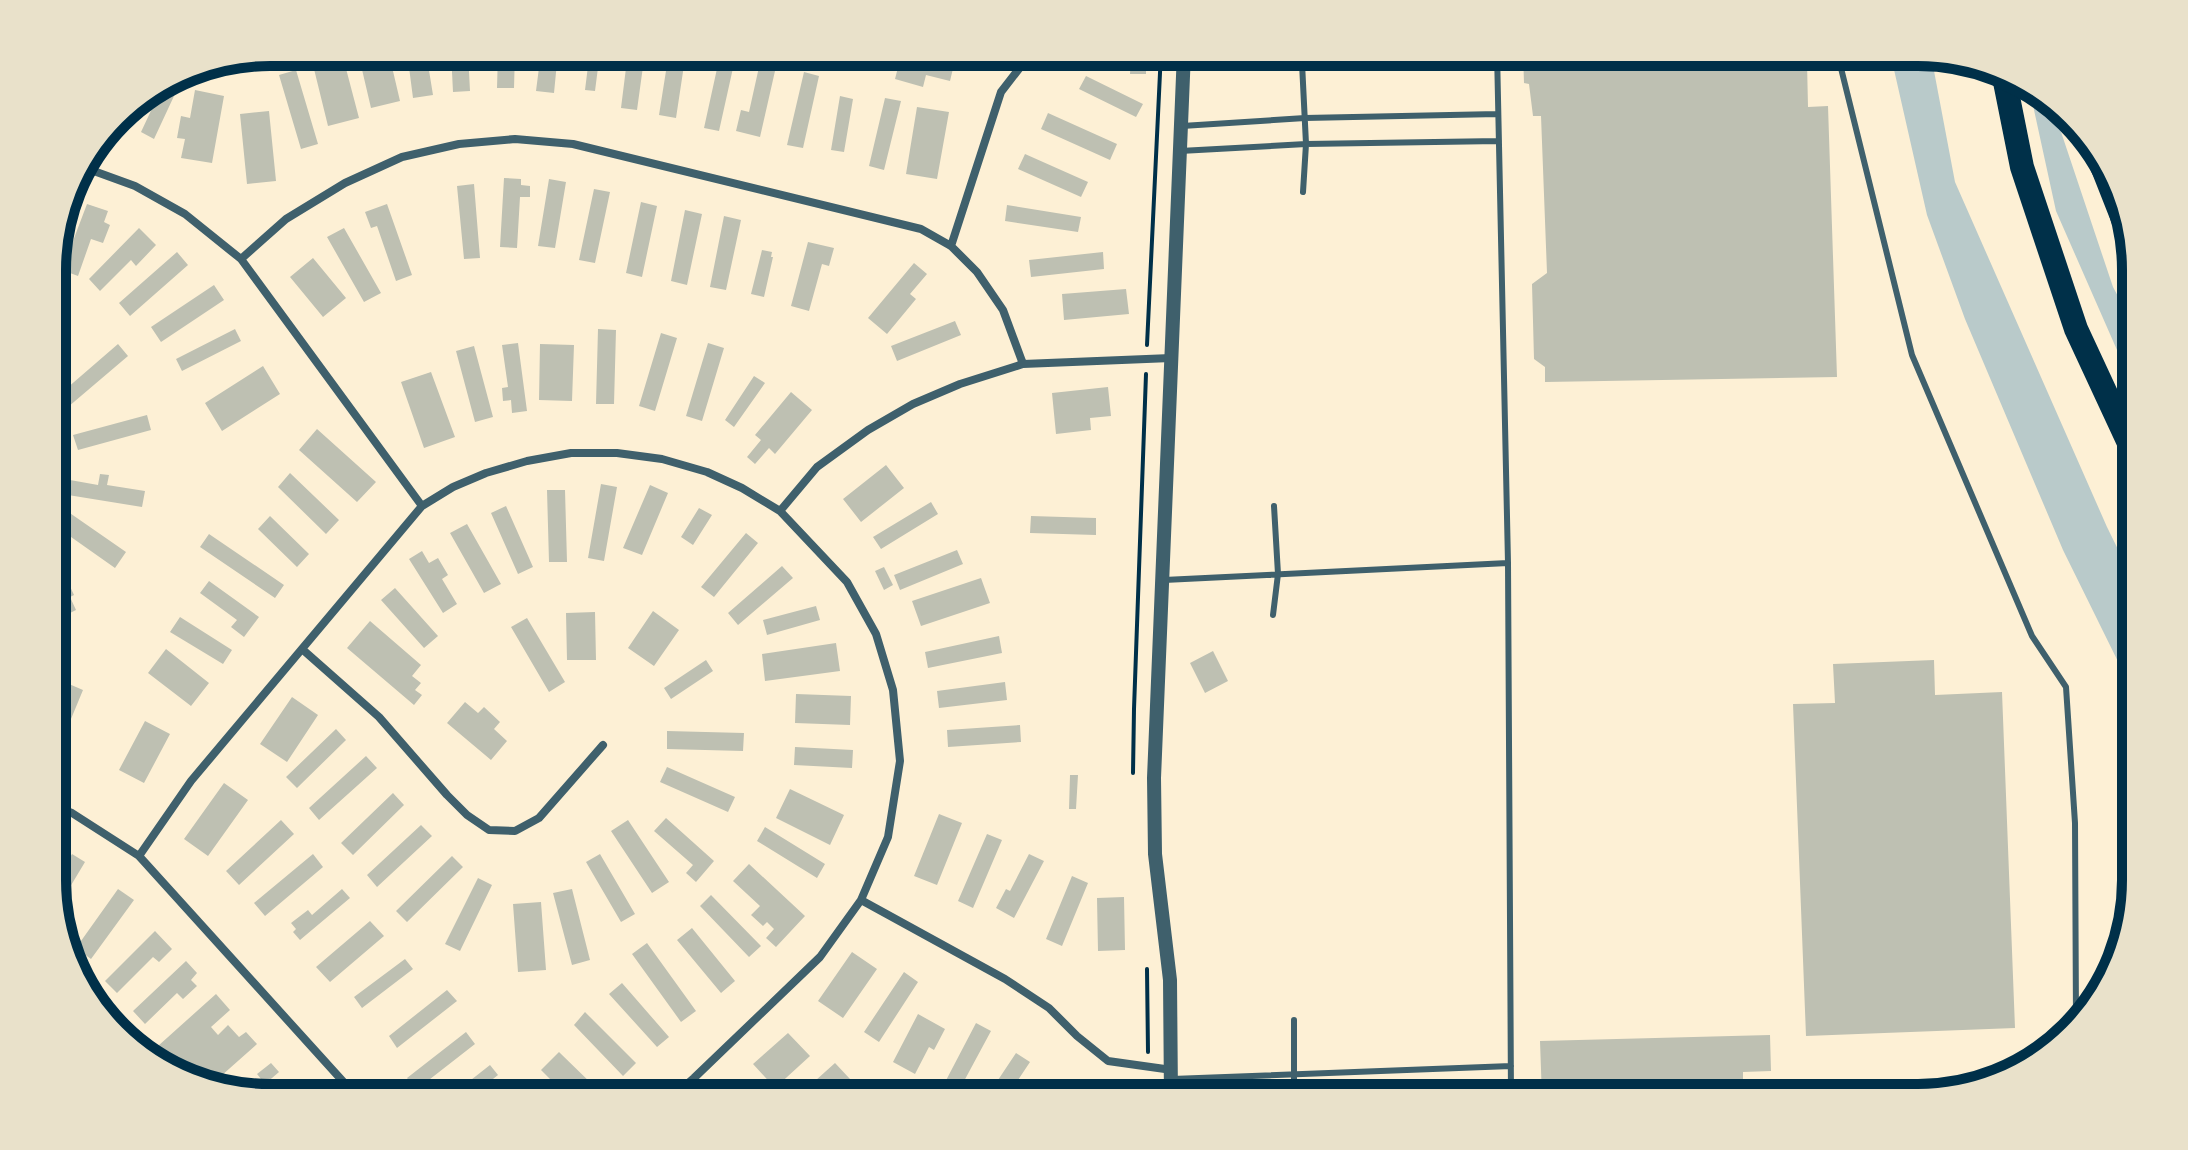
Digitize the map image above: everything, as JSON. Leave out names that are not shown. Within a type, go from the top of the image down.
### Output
[{"type":"highway","points":[[2006,86],[2022,167],[2076,329],[2122,428]]},
{"type":"street","points":[[951,246],[1001,92],[1021,66]]},
{"type":"street","points":[[1172,1084],[1170,980],[1155,854],[1154,778],[1183,66]]},
{"type":"street","points":[[241,259],[286,219],[345,183],[402,157],[459,144],[515,139],[573,144],[921,229],[951,246],[977,272],[1003,310],[1023,364]]},
{"type":"street","points":[[92,170],[135,186],[185,214],[241,259],[422,506]]},
{"type":"street","points":[[780,511],[817,467],[868,430],[913,404],[960,384],[1023,364],[1171,358]]},
{"type":"street","points":[[139,856],[191,781],[422,506],[453,487],[486,473],[571,453],[617,453],[662,459],[707,472],[780,511],[847,582],[876,634],[893,690],[900,761],[888,837],[861,900],[820,957],[687,1084]]},
{"type":"street","points":[[302,649],[379,717],[447,795],[467,815],[489,830],[515,831],[539,818],[603,745]]},
{"type":"street","points":[[66,811],[139,856],[345,1084]]},
{"type":"street","points":[[861,900],[1005,979],[1049,1008],[1108,1061],[1172,1074]]},
{"type":"street","points":[[694,1078],[699,1084]]},
{"type":"lane","points":[[1302,66],[1306,144],[1303,192]]},
{"type":"lane","points":[[1497,66],[1508,563],[1511,1084]]},
{"type":"lane","points":[[1840,66],[1912,355],[2032,636],[2066,687],[2075,823],[2076,1009]]},
{"type":"lane","points":[[1181,126],[1305,118],[1498,114]]},
{"type":"lane","points":[[1180,151],[1306,144],[1499,141]]},
{"type":"lane","points":[[1273,615],[1278,574],[1274,506]]},
{"type":"lane","points":[[1163,580],[1508,563]]},
{"type":"lane","points":[[1293,1084],[1294,1020]]},
{"type":"lane","points":[[1172,1074],[1293,1074],[1511,1066]]},
{"type":"path","points":[[1147,332],[1160,66]]},
{"type":"shaded area","points":[[1893,66],[1933,67],[1955,182],[2122,558],[2122,670],[2063,550],[1965,319],[1927,215]]},
{"type":"shaded area","points":[[2032,100],[2058,122],[2113,287],[2122,304],[2122,361],[2056,211]]},
{"type":"building","points":[[345,66],[359,118],[328,126],[314,69]]},
{"type":"building","points":[[361,66],[392,66],[400,101],[371,108]]},
{"type":"building","points":[[409,66],[428,66],[433,95],[413,98]]},
{"type":"building","points":[[452,66],[469,66],[470,91],[453,92]]},
{"type":"building","points":[[498,66],[515,66],[514,88],[497,88]]},
{"type":"building","points":[[539,66],[557,66],[554,93],[536,91]]},
{"type":"building","points":[[588,66],[598,66],[595,91],[585,90]]},
{"type":"building","points":[[626,66],[643,66],[637,110],[621,108]]},
{"type":"building","points":[[667,66],[684,66],[676,118],[659,115]]},
{"type":"building","points":[[718,66],[733,66],[719,131],[704,128]]},
{"type":"building","points":[[898,66],[954,66],[950,81],[926,75],[923,87],[895,79]]},
{"type":"building","points":[[1130,66],[1146,66],[1146,74],[1130,74]]},
{"type":"building","points":[[1523,66],[1807,66],[1808,107],[1828,106],[1837,377],[1545,382],[1545,367],[1534,359],[1532,284],[1547,273],[1541,116],[1533,116],[1529,84],[1524,83]]},
{"type":"building","points":[[759,67],[775,71],[760,137],[736,131],[741,110],[749,112]]},
{"type":"building","points":[[296,70],[318,144],[301,149],[279,75]]},
{"type":"building","points":[[804,72],[819,76],[803,148],[787,145]]},
{"type":"building","points":[[1086,76],[1143,104],[1136,117],[1079,89]]},
{"type":"building","points":[[178,88],[154,139],[141,132],[156,100]]},
{"type":"building","points":[[195,90],[224,96],[212,163],[181,158],[185,139],[177,138],[181,116],[190,118]]},
{"type":"building","points":[[840,96],[853,99],[844,152],[831,150]]},
{"type":"building","points":[[885,98],[901,101],[884,170],[869,166]]},
{"type":"building","points":[[917,107],[949,112],[937,179],[906,174]]},
{"type":"building","points":[[269,111],[276,181],[247,184],[240,114]]},
{"type":"building","points":[[1048,113],[1117,144],[1110,160],[1041,129]]},
{"type":"building","points":[[1025,154],[1088,182],[1081,197],[1018,169]]},
{"type":"building","points":[[504,178],[521,179],[521,185],[530,186],[530,197],[520,197],[517,248],[500,247]]},
{"type":"building","points":[[549,179],[566,182],[555,248],[538,246]]},
{"type":"building","points":[[474,184],[480,258],[464,259],[457,186]]},
{"type":"building","points":[[594,189],[610,192],[595,263],[579,260]]},
{"type":"building","points":[[641,202],[657,206],[642,277],[626,273]]},
{"type":"building","points":[[87,204],[108,211],[104,222],[110,225],[103,243],[91,239],[78,276],[66,272],[66,259]]},
{"type":"building","points":[[387,204],[412,275],[396,281],[377,226],[371,228],[365,212]]},
{"type":"building","points":[[1007,205],[1081,217],[1078,232],[1005,221]]},
{"type":"building","points":[[685,210],[702,214],[687,285],[671,281]]},
{"type":"building","points":[[724,216],[741,220],[726,290],[710,287]]},
{"type":"building","points":[[139,228],[156,245],[136,266],[131,260],[100,291],[89,279]]},
{"type":"building","points":[[344,228],[381,293],[364,302],[327,237]]},
{"type":"building","points":[[808,242],[834,248],[829,266],[822,264],[809,311],[791,306]]},
{"type":"building","points":[[762,250],[772,252],[773,257],[764,297],[751,294]]},
{"type":"building","points":[[177,252],[188,265],[130,316],[119,303]]},
{"type":"building","points":[[1103,252],[1104,269],[1031,277],[1029,260]]},
{"type":"building","points":[[313,258],[346,298],[323,317],[290,277]]},
{"type":"building","points":[[914,263],[927,274],[910,294],[916,299],[887,334],[868,318]]},
{"type":"building","points":[[214,285],[224,300],[161,342],[151,327]]},
{"type":"building","points":[[1126,289],[1129,314],[1064,320],[1062,294]]},
{"type":"building","points":[[955,321],[961,335],[897,361],[891,346]]},
{"type":"building","points":[[235,329],[241,341],[182,371],[176,359]]},
{"type":"building","points":[[598,329],[616,330],[614,404],[596,404]]},
{"type":"building","points":[[661,333],[677,338],[655,411],[639,406]]},
{"type":"building","points":[[518,343],[527,411],[512,413],[511,400],[503,401],[502,388],[508,387],[502,345]]},
{"type":"building","points":[[708,343],[724,348],[702,421],[686,416]]},
{"type":"building","points":[[118,344],[128,356],[68,407],[66,389]]},
{"type":"building","points":[[540,344],[574,345],[572,401],[539,400]]},
{"type":"building","points":[[474,346],[493,417],[475,422],[456,351]]},
{"type":"building","points":[[263,366],[280,394],[222,431],[205,403]]},
{"type":"building","points":[[431,372],[455,437],[424,448],[401,382]]},
{"type":"building","points":[[754,376],[765,383],[734,427],[725,420]]},
{"type":"building","points":[[1108,387],[1111,416],[1090,418],[1091,430],[1056,434],[1052,393]]},
{"type":"building","points":[[791,392],[812,410],[775,454],[769,448],[755,464],[747,457],[761,440],[755,435]]},
{"type":"building","points":[[147,415],[151,430],[78,450],[73,435]]},
{"type":"building","points":[[317,429],[376,482],[357,502],[299,450]]},
{"type":"building","points":[[886,465],[904,488],[861,522],[843,499]]},
{"type":"building","points":[[290,473],[339,520],[326,534],[278,487]]},
{"type":"building","points":[[100,474],[109,475],[107,485],[145,491],[142,507],[68,495],[70,480],[98,485]]},
{"type":"building","points":[[601,484],[617,487],[604,561],[588,558]]},
{"type":"building","points":[[650,485],[668,493],[642,555],[623,548]]},
{"type":"building","points":[[547,490],[565,490],[567,562],[549,562]]},
{"type":"building","points":[[931,502],[938,514],[881,549],[873,537]]},
{"type":"building","points":[[506,506],[533,567],[518,574],[491,513]]},
{"type":"building","points":[[699,508],[712,515],[693,545],[681,537]]},
{"type":"building","points":[[66,510],[126,552],[115,568],[66,533]]},
{"type":"building","points":[[270,516],[309,554],[297,567],[258,529]]},
{"type":"building","points":[[1031,516],[1096,518],[1096,535],[1030,533]]},
{"type":"building","points":[[467,524],[501,584],[484,593],[450,533]]},
{"type":"building","points":[[746,533],[758,543],[714,597],[701,587]]},
{"type":"building","points":[[209,534],[284,585],[275,598],[200,547]]},
{"type":"building","points":[[957,550],[963,564],[900,590],[894,575]]},
{"type":"building","points":[[422,551],[429,563],[438,558],[448,575],[442,579],[457,604],[443,613],[409,559]]},
{"type":"building","points":[[782,566],[793,578],[738,625],[728,613]]},
{"type":"building","points":[[884,567],[893,585],[884,590],[875,571]]},
{"type":"building","points":[[66,578],[74,595],[70,597],[76,610],[66,615]]},
{"type":"building","points":[[981,578],[990,603],[921,626],[912,601]]},
{"type":"building","points":[[209,581],[259,617],[244,637],[231,627],[237,620],[200,593]]},
{"type":"building","points":[[395,588],[438,636],[424,648],[381,600]]},
{"type":"building","points":[[816,606],[820,620],[767,635],[763,620]]},
{"type":"building","points":[[653,611],[679,630],[654,666],[628,648]]},
{"type":"building","points":[[595,612],[596,660],[567,660],[566,613]]},
{"type":"building","points":[[180,617],[232,650],[223,664],[170,632]]},
{"type":"building","points":[[527,618],[565,682],[549,692],[511,627]]},
{"type":"building","points":[[370,621],[421,665],[412,676],[421,683],[415,690],[422,695],[414,705],[347,648]]},
{"type":"building","points":[[999,636],[1002,653],[928,668],[925,652]]},
{"type":"building","points":[[836,643],[840,671],[765,681],[762,654]]},
{"type":"building","points":[[166,649],[209,683],[191,706],[148,673]]},
{"type":"building","points":[[1213,651],[1228,681],[1205,693],[1190,663]]},
{"type":"building","points":[[706,660],[713,671],[671,699],[664,688]]},
{"type":"building","points":[[1934,660],[1935,695],[2002,692],[2015,1028],[1806,1036],[1793,704],[1835,703],[1833,664]]},
{"type":"building","points":[[1005,682],[1007,700],[939,708],[937,691]]},
{"type":"building","points":[[66,683],[83,690],[66,731]]},
{"type":"building","points":[[796,694],[851,696],[850,725],[795,723]]},
{"type":"building","points":[[292,697],[318,715],[287,762],[260,744]]},
{"type":"building","points":[[465,702],[478,713],[484,707],[500,722],[494,729],[507,741],[491,760],[447,723]]},
{"type":"building","points":[[145,721],[170,734],[144,783],[119,770]]},
{"type":"building","points":[[1020,725],[1021,742],[948,747],[947,730]]},
{"type":"building","points":[[336,729],[346,740],[297,788],[286,777]]},
{"type":"building","points":[[667,731],[744,733],[743,751],[667,749]]},
{"type":"building","points":[[795,747],[853,750],[852,768],[794,765]]},
{"type":"building","points":[[366,756],[377,768],[319,820],[309,808]]},
{"type":"building","points":[[667,767],[735,797],[728,812],[660,782]]},
{"type":"building","points":[[1070,775],[1078,775],[1076,809],[1069,809]]},
{"type":"building","points":[[224,783],[248,800],[208,856],[184,839]]},
{"type":"building","points":[[790,789],[844,815],[830,845],[776,818]]},
{"type":"building","points":[[393,793],[404,805],[353,855],[341,843]]},
{"type":"building","points":[[939,814],[962,823],[937,885],[914,876]]},
{"type":"building","points":[[666,818],[714,861],[696,882],[686,873],[693,865],[654,831]]},
{"type":"building","points":[[281,820],[294,834],[239,885],[226,871]]},
{"type":"building","points":[[628,820],[669,882],[652,893],[611,831]]},
{"type":"building","points":[[421,825],[432,836],[377,887],[367,875]]},
{"type":"building","points":[[765,827],[825,864],[817,878],[757,841]]},
{"type":"building","points":[[987,834],[1002,840],[973,908],[958,901]]},
{"type":"building","points":[[72,854],[85,862],[67,892],[66,880],[66,864]]},
{"type":"building","points":[[313,854],[323,867],[265,916],[254,903]]},
{"type":"building","points":[[600,854],[635,914],[621,922],[586,862]]},
{"type":"building","points":[[1029,854],[1044,861],[1014,918],[996,908],[1006,889],[1010,891]]},
{"type":"building","points":[[452,856],[463,867],[407,922],[396,911]]},
{"type":"building","points":[[749,864],[805,916],[776,947],[766,938],[774,929],[767,922],[763,926],[751,915],[760,906],[733,881]]},
{"type":"building","points":[[1072,876],[1088,883],[1062,946],[1046,939]]},
{"type":"building","points":[[478,878],[492,885],[460,951],[445,944]]},
{"type":"building","points":[[118,889],[134,900],[91,959],[77,946]]},
{"type":"building","points":[[342,889],[350,898],[300,940],[293,932],[296,929],[291,923],[308,910],[312,915]]},
{"type":"building","points":[[572,889],[590,960],[572,965],[553,893]]},
{"type":"building","points":[[711,895],[761,946],[749,957],[700,906]]},
{"type":"building","points":[[1124,897],[1125,950],[1098,951],[1097,898]]},
{"type":"building","points":[[541,902],[546,970],[518,972],[513,904]]},
{"type":"building","points":[[370,921],[384,936],[330,982],[316,967]]},
{"type":"building","points":[[692,928],[735,981],[721,993],[677,940]]},
{"type":"building","points":[[155,931],[172,949],[159,962],[153,957],[117,993],[105,981]]},
{"type":"building","points":[[647,943],[696,1011],[681,1022],[632,954]]},
{"type":"building","points":[[852,952],[877,969],[843,1018],[818,1001]]},
{"type":"building","points":[[405,959],[413,969],[362,1008],[354,997]]},
{"type":"building","points":[[186,961],[197,973],[191,980],[197,986],[183,999],[177,993],[145,1024],[133,1011]]},
{"type":"building","points":[[904,972],[918,982],[879,1042],[864,1032]]},
{"type":"building","points":[[622,983],[669,1037],[657,1047],[609,994]]},
{"type":"building","points":[[447,990],[457,1001],[397,1048],[389,1036]]},
{"type":"building","points":[[216,994],[230,1010],[211,1027],[218,1035],[228,1025],[239,1037],[246,1032],[257,1044],[219,1077],[180,1063],[167,1056],[158,1046]]},
{"type":"building","points":[[585,1012],[636,1063],[623,1076],[574,1025]]},
{"type":"building","points":[[918,1014],[945,1029],[934,1050],[929,1047],[915,1074],[893,1062]]},
{"type":"building","points":[[976,1023],[991,1031],[962,1084],[944,1084]]},
{"type":"building","points":[[466,1032],[475,1044],[424,1084],[412,1084],[407,1078]]},
{"type":"building","points":[[788,1033],[810,1056],[779,1084],[771,1084],[753,1064]]},
{"type":"building","points":[[1770,1035],[1771,1071],[1743,1072],[1743,1084],[1542,1084],[1540,1041]]},
{"type":"building","points":[[559,1052],[592,1084],[555,1084],[541,1070]]},
{"type":"building","points":[[1016,1053],[1030,1062],[1015,1084],[995,1084]]},
{"type":"building","points":[[271,1063],[279,1072],[265,1084],[257,1074]]},
{"type":"building","points":[[835,1063],[850,1079],[844,1084],[812,1084]]},
{"type":"building","points":[[490,1065],[498,1075],[487,1084],[466,1084]]}]
